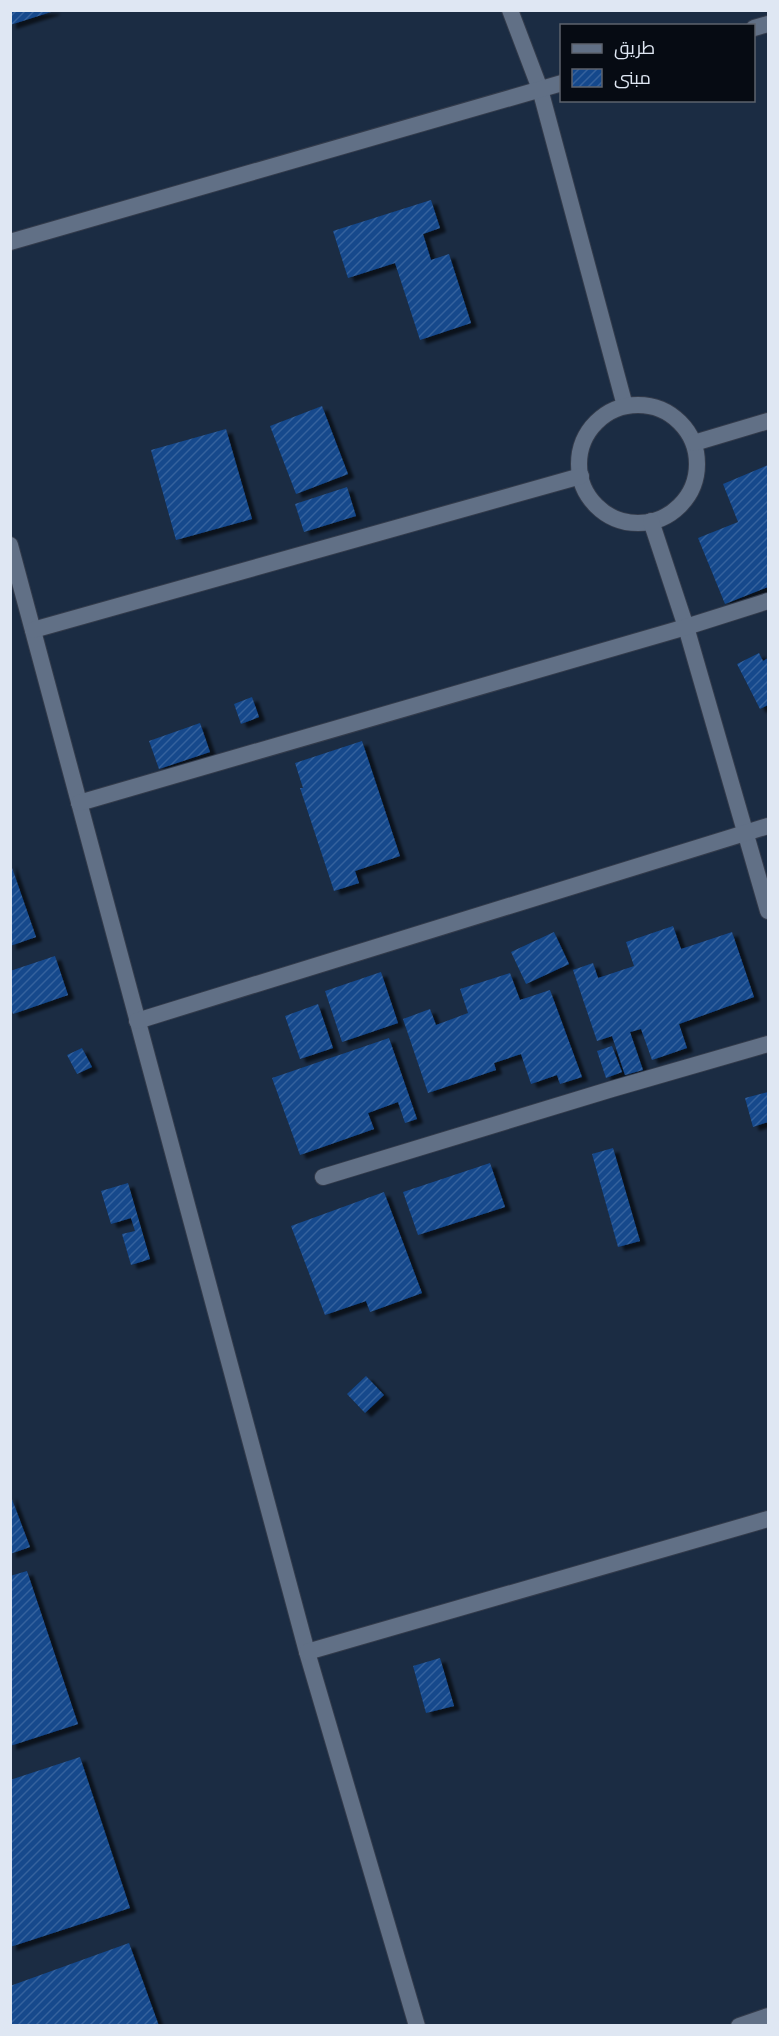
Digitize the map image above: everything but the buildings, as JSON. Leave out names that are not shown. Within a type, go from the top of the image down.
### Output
[{"type":"street","points":[[510,10],[540,89],[625,406]]},
{"type":"street","points":[[10,242],[560,83]]},
{"type":"street","points":[[642,404],[658,408],[673,416],[685,428],[693,442],[697,459],[697,476],[680,506],[667,516],[651,522],[634,523],[618,520],[603,512],[591,500],[582,485],[579,468],[580,451],[586,436],[596,422],[609,412],[625,406],[642,404]]},
{"type":"street","points":[[693,442],[768,420]]},
{"type":"street","points":[[33,630],[581,476]]},
{"type":"street","points":[[651,522],[686,627],[768,911]]},
{"type":"street","points":[[10,545],[307,1652],[417,2025]]},
{"type":"street","points":[[79,803],[686,627],[768,601]]},
{"type":"street","points":[[137,1021],[768,826]]},
{"type":"street","points":[[323,1177],[768,1044]]},
{"type":"street","points":[[307,1652],[768,1519]]},
{"type":"street","points":[[739,2025],[768,2016]]},
{"type":"shaded area","points":[[11,11],[768,11],[768,2025],[11,2025]]}]
